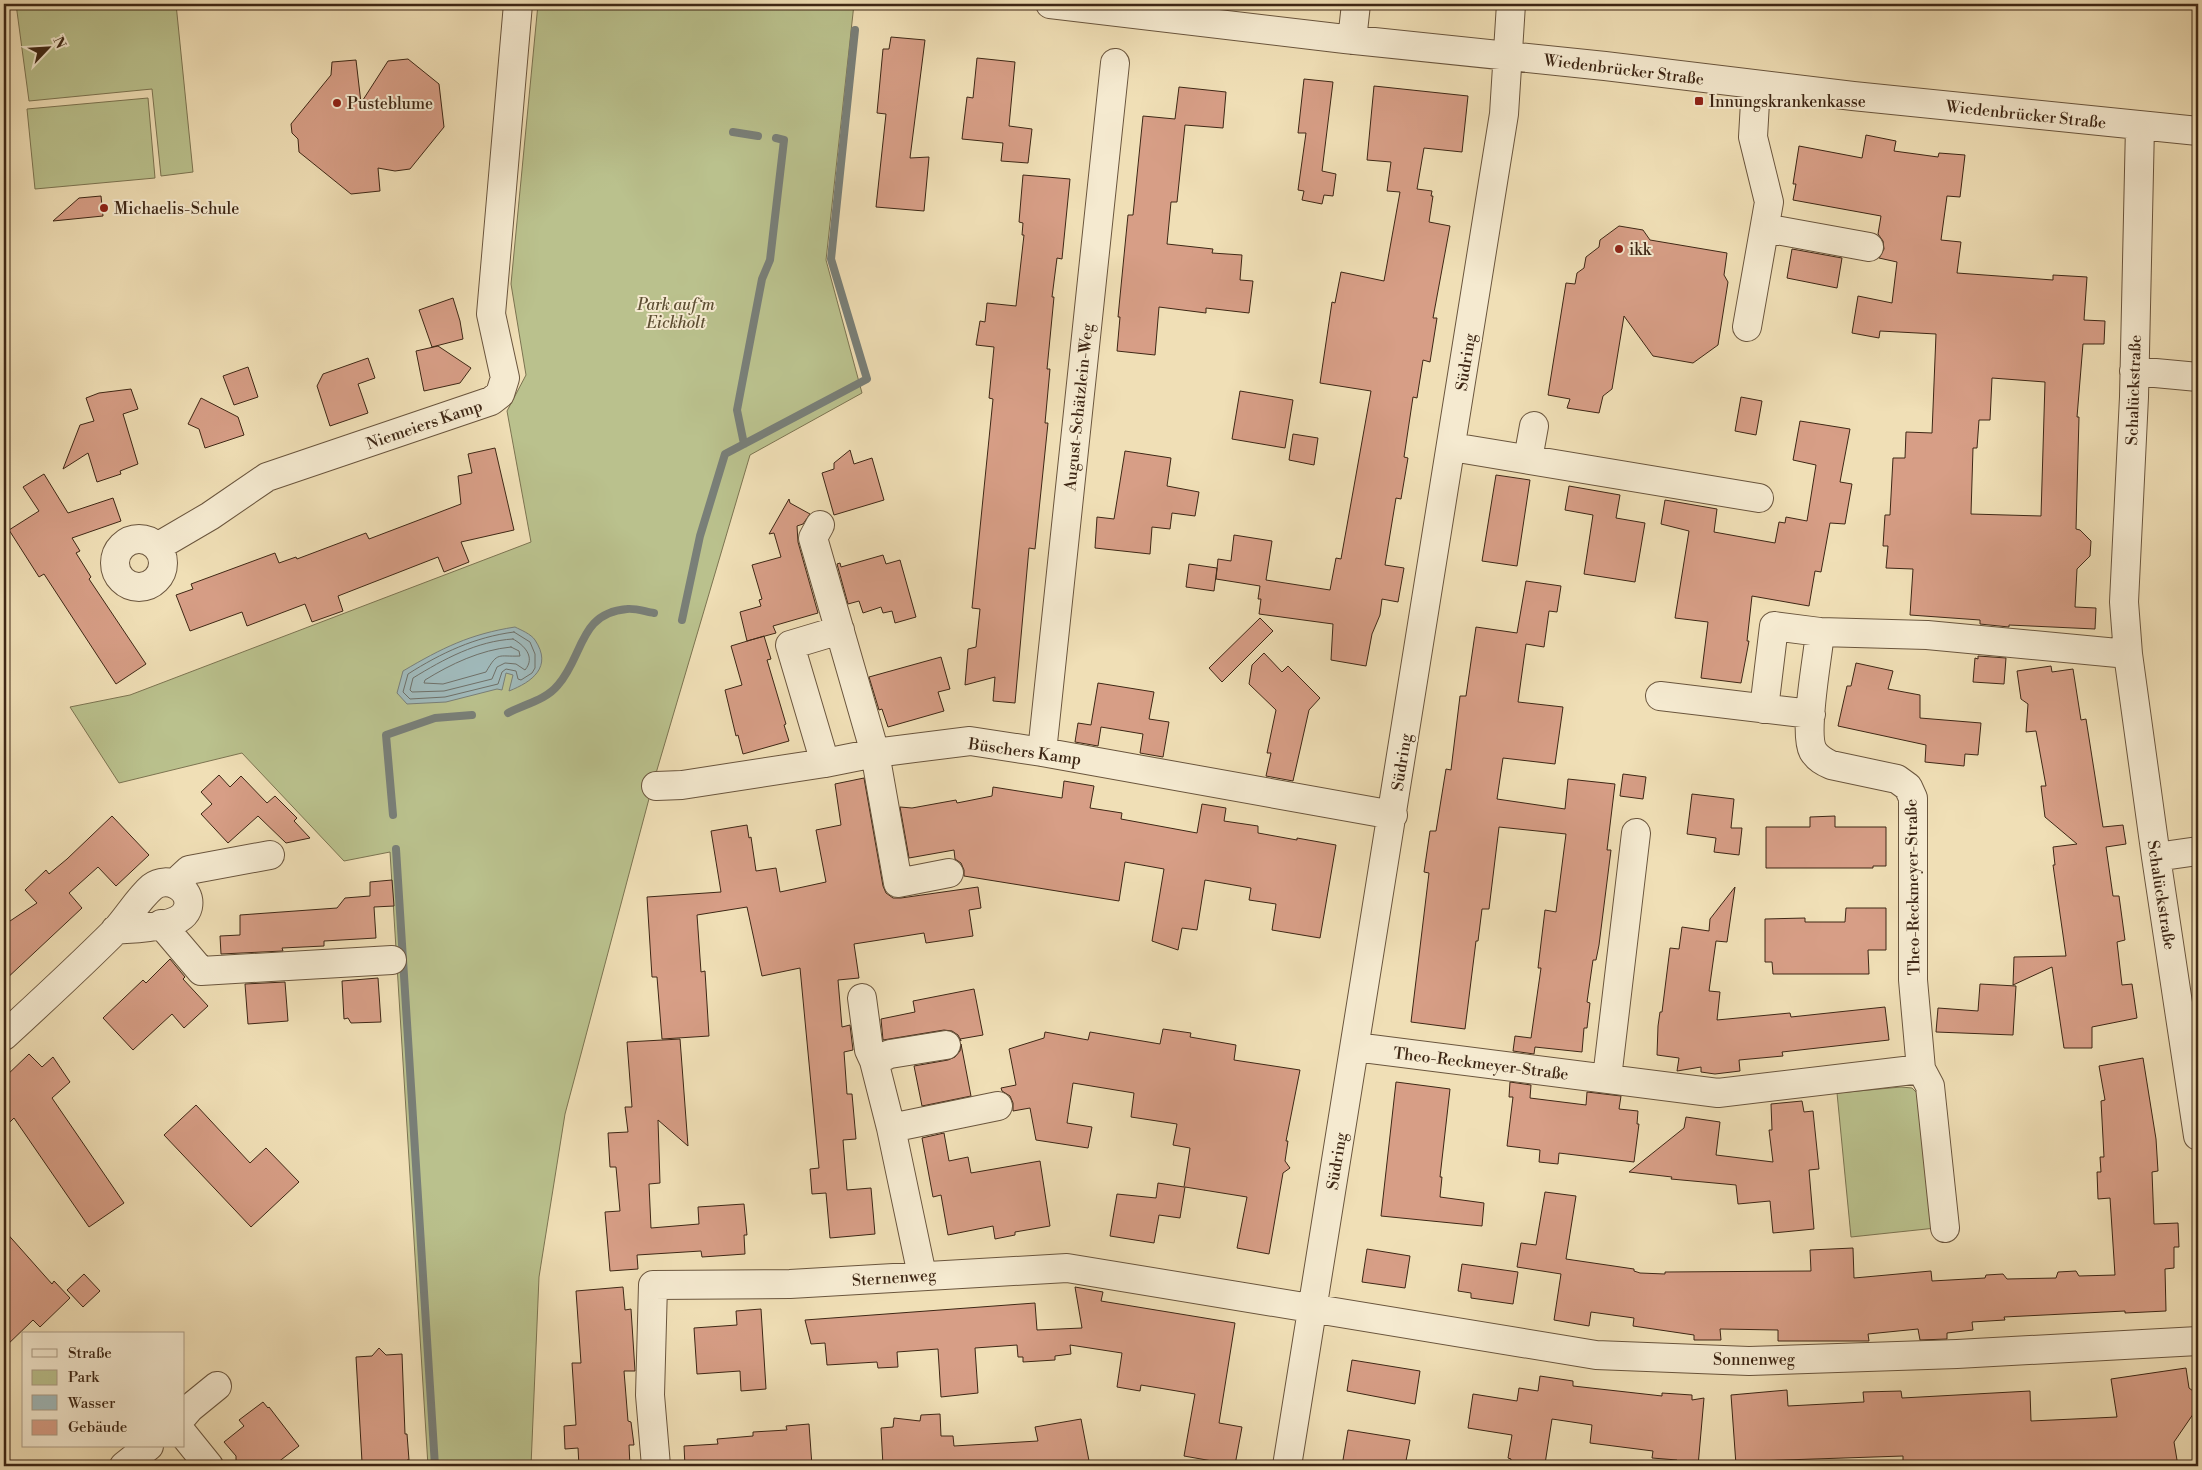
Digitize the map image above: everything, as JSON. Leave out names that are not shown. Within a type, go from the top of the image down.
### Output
[{"type":"street","name":"Niemeiers Kamp","points":[[157,547],[210,516],[267,477],[492,401],[500,394],[504,378],[491,314],[518,4]]},
{"type":"street","name":"Wiedenbrücker Straße","points":[[1050,4],[1122,8],[1352,40],[1605,66],[1756,85],[2198,131]]},
{"type":"street","points":[[1352,40],[1356,4]]},
{"type":"street","name":"Südring","points":[[1287,1466],[1504,114],[1506,56],[1511,4]]},
{"type":"street","name":"August-Schätzlein-Weg","points":[[1042,752],[1115,63]]},
{"type":"street","points":[[1748,327],[1769,202],[1754,137],[1756,85]]},
{"type":"street","name":"Schalückstraße","points":[[2140,126],[2134,370],[2124,602],[2128,654],[2156,857],[2198,1136]]},
{"type":"street","points":[[1765,228],[1870,246]]},
{"type":"street","points":[[2134,370],[2198,377]]},
{"type":"street","points":[[1528,459],[1534,426]]},
{"type":"street","points":[[1452,447],[1759,498]]},
{"type":"street","points":[[820,525],[813,538],[875,753],[898,883],[949,873]]},
{"type":"street","points":[[1764,709],[1774,626],[1820,632],[1927,635],[2128,654]]},
{"type":"street","points":[[825,763],[790,645],[840,630]]},
{"type":"street","name":"Theo-Reckmeyer-Straße","points":[[1820,632],[1811,714],[1810,741],[1814,752],[1821,761],[1831,765],[1896,779],[1908,787],[1913,798],[1913,980],[1921,1069],[1930,1086],[1945,1228]]},
{"type":"street","points":[[1660,696],[1811,714]]},
{"type":"street","name":"Büschers Kamp","points":[[656,786],[682,785],[825,763],[875,753],[970,741],[1042,752],[1393,815]]},
{"type":"street","points":[[1607,1078],[1636,833]]},
{"type":"street","points":[[2156,857],[2198,851]]},
{"type":"street","points":[[175,884],[189,870],[270,855]]},
{"type":"street","points":[[4,1036],[115,930],[153,886],[166,882],[175,884],[185,892],[188,906],[183,916],[172,923],[115,930]]},
{"type":"street","points":[[161,924],[201,972],[392,960]]},
{"type":"street","points":[[862,998],[869,1050],[874,1061],[891,1128],[922,1275]]},
{"type":"street","points":[[874,1061],[890,1054],[946,1045]]},
{"type":"street","name":"Theo-Reckmeyer-Straße","points":[[1355,1047],[1718,1093],[1921,1069]]},
{"type":"street","points":[[891,1128],[998,1106]]},
{"type":"street","name":"Sternenweg","points":[[656,1466],[650,1395],[653,1285],[790,1284],[1067,1268],[1312,1310]]},
{"type":"street","name":"Sonnenweg","points":[[1312,1310],[1596,1355],[1750,1361],[1958,1354],[2198,1341]]},
{"type":"street","points":[[185,1414],[218,1386]]},
{"type":"street","points":[[185,1436],[208,1466]]},
{"type":"street","points":[[124,1466],[146,1448]]},
{"type":"green space","points":[[16,4],[176,4],[193,172],[161,176],[152,89],[29,101]]},
{"type":"green space","name":"Park auf‘m Eickholt","points":[[538,4],[854,4],[826,260],[862,393],[750,455],[654,780],[565,1114],[539,1277],[531,1466],[428,1466],[390,852],[344,861],[242,753],[119,783],[70,707],[130,695],[531,542],[507,411],[526,375],[511,284]]},
{"type":"green space","points":[[148,98],[155,178],[35,189],[27,109]]},
{"type":"green space","points":[[1901,1087],[1912,1088],[1922,1098],[1936,1228],[1851,1237],[1837,1093]]},
{"type":"water","points":[[515,627],[526,632],[535,640],[542,658],[541,666],[537,672],[525,683],[509,691],[513,675],[506,673],[502,690],[497,689],[446,702],[407,704],[397,693],[403,671],[417,663],[470,638]]},
{"type":"building","points":[[891,37],[925,40],[910,158],[929,157],[924,211],[876,207],[886,114],[877,113],[883,49],[889,49]]},
{"type":"building","points":[[977,58],[1015,62],[1009,126],[1032,129],[1028,163],[1001,161],[1003,143],[962,139],[967,97],[973,98]]},
{"type":"building","points":[[408,59],[439,84],[444,127],[410,169],[395,171],[378,168],[380,191],[351,194],[299,152],[298,139],[292,133],[291,124],[331,75],[332,62],[356,60],[361,103],[388,61]]},
{"type":"building","points":[[1304,79],[1333,82],[1322,171],[1336,174],[1333,196],[1324,195],[1322,204],[1302,200],[1304,191],[1298,190],[1306,133],[1298,133]]},
{"type":"building","points":[[1374,86],[1468,96],[1462,152],[1424,148],[1417,189],[1432,191],[1429,222],[1450,226],[1433,318],[1437,318],[1430,362],[1423,360],[1417,398],[1413,397],[1404,457],[1408,458],[1401,499],[1396,498],[1385,565],[1404,568],[1398,602],[1382,599],[1380,615],[1372,634],[1366,666],[1331,660],[1333,624],[1259,614],[1261,599],[1258,599],[1260,586],[1216,579],[1218,559],[1231,561],[1234,535],[1272,541],[1266,580],[1330,590],[1336,558],[1341,559],[1371,391],[1320,383],[1332,302],[1335,303],[1341,272],[1384,281],[1400,192],[1387,191],[1391,162],[1367,160]]},
{"type":"building","points":[[1179,87],[1226,92],[1223,128],[1185,125],[1177,202],[1171,202],[1167,244],[1213,249],[1212,253],[1242,255],[1240,280],[1253,281],[1249,313],[1206,308],[1206,313],[1159,307],[1155,355],[1117,351],[1120,317],[1118,317],[1128,215],[1133,215],[1143,116],[1175,119]]},
{"type":"building","points":[[1866,135],[1896,141],[1894,151],[1938,157],[1939,153],[1965,155],[1960,197],[1947,196],[1941,240],[1961,242],[1957,273],[2053,280],[2053,275],[2087,277],[2084,320],[2105,321],[2104,344],[2083,344],[2077,417],[2079,417],[2076,529],[2080,530],[2091,541],[2090,556],[2077,569],[2075,607],[2096,608],[2095,629],[2009,625],[2009,627],[1980,624],[1980,620],[1910,615],[1913,569],[1886,568],[1888,546],[1883,546],[1885,515],[1890,515],[1893,458],[1905,458],[1906,432],[1932,433],[1936,334],[1880,331],[1879,338],[1852,333],[1858,296],[1892,303],[1897,262],[1879,258],[1884,249],[1883,241],[1878,234],[1881,216],[1793,200],[1796,184],[1793,184],[1799,146],[1862,158]],"holes":[[[1992,378],[2045,382],[2041,516],[1971,514],[1973,448],[1977,448],[1979,420],[1990,420]]]},
{"type":"building","points":[[1023,175],[1070,179],[1062,259],[1057,258],[1052,297],[1054,297],[1047,369],[1050,369],[1045,423],[1048,423],[1035,549],[1029,548],[1015,703],[993,701],[995,677],[965,685],[968,649],[976,647],[980,609],[972,608],[993,399],[989,398],[994,347],[976,345],[980,321],[985,322],[987,303],[1016,306],[1024,235],[1022,235],[1023,223],[1019,222]]},
{"type":"building","points":[[101,196],[103,216],[53,221],[79,198]]},
{"type":"building","points":[[1619,226],[1643,230],[1650,240],[1727,253],[1724,275],[1728,282],[1718,345],[1693,363],[1653,356],[1624,316],[1612,389],[1603,396],[1599,413],[1567,408],[1570,399],[1548,395],[1566,283],[1575,284],[1577,273],[1584,268],[1586,257],[1599,247],[1600,240]]},
{"type":"building","points":[[1792,249],[1842,258],[1837,288],[1787,278]]},
{"type":"building","points":[[453,298],[463,339],[432,347],[419,310]]},
{"type":"building","points":[[438,346],[471,368],[460,383],[424,391],[416,351]]},
{"type":"building","points":[[368,358],[375,378],[358,384],[368,413],[330,426],[317,386],[323,374]]},
{"type":"building","points":[[248,367],[258,397],[234,405],[223,376]]},
{"type":"building","points":[[131,389],[138,409],[123,414],[138,464],[120,471],[121,474],[97,482],[88,453],[63,469],[80,425],[94,421],[86,398],[99,393]]},
{"type":"building","points":[[1240,391],[1293,400],[1285,448],[1232,439]]},
{"type":"building","points":[[1741,397],[1762,401],[1756,435],[1735,431]]},
{"type":"building","points":[[201,398],[238,417],[244,435],[205,448],[199,429],[188,424]]},
{"type":"building","points":[[1800,421],[1850,429],[1840,482],[1852,484],[1845,524],[1830,523],[1821,572],[1815,571],[1809,606],[1752,596],[1747,641],[1749,641],[1741,683],[1701,678],[1708,622],[1675,618],[1689,531],[1661,524],[1665,500],[1717,509],[1714,532],[1775,543],[1779,522],[1785,523],[1786,517],[1807,521],[1816,465],[1793,460]]},
{"type":"building","points":[[1293,434],[1318,438],[1314,465],[1289,460]]},
{"type":"building","points":[[495,448],[514,530],[461,542],[469,562],[444,572],[438,557],[338,596],[343,611],[312,622],[305,604],[247,626],[242,612],[190,631],[176,595],[193,589],[191,584],[275,553],[279,563],[296,557],[297,559],[366,533],[369,539],[461,504],[458,476],[472,473],[468,454]]},
{"type":"building","points":[[850,450],[854,464],[872,458],[884,500],[834,515],[822,473],[834,469],[834,463]]},
{"type":"building","points":[[1125,451],[1171,458],[1167,486],[1199,492],[1195,516],[1172,513],[1170,529],[1152,527],[1150,554],[1095,548],[1097,517],[1114,519]]},
{"type":"building","points":[[44,474],[68,513],[113,498],[121,521],[72,538],[80,551],[76,553],[91,577],[89,579],[146,664],[116,684],[44,574],[39,577],[9,530],[39,511],[23,487]]},
{"type":"building","points":[[1496,475],[1530,480],[1517,566],[1482,561]]},
{"type":"building","points":[[1569,486],[1620,495],[1616,518],[1645,523],[1635,582],[1584,574],[1593,515],[1565,510]]},
{"type":"building","points":[[789,499],[790,503],[810,514],[803,524],[797,526],[798,542],[818,613],[773,626],[776,633],[747,641],[740,612],[761,606],[759,600],[762,599],[752,565],[781,557],[774,533],[769,534]]},
{"type":"building","points":[[883,555],[886,564],[900,560],[916,617],[895,623],[892,611],[883,613],[881,607],[863,613],[859,601],[848,604],[837,564],[840,563],[841,567]]},
{"type":"building","points":[[1189,564],[1217,568],[1214,591],[1186,587]]},
{"type":"building","points":[[1526,581],[1561,586],[1557,612],[1549,611],[1544,647],[1526,644],[1518,702],[1563,707],[1555,764],[1503,758],[1497,799],[1565,809],[1568,779],[1615,784],[1607,850],[1611,850],[1599,945],[1596,960],[1593,960],[1587,1002],[1590,1003],[1587,1028],[1584,1028],[1582,1052],[1535,1047],[1534,1054],[1513,1051],[1515,1036],[1531,1038],[1541,968],[1538,968],[1545,910],[1556,912],[1566,834],[1499,827],[1489,909],[1482,909],[1478,941],[1476,941],[1465,1029],[1411,1022],[1429,873],[1424,872],[1430,831],[1436,831],[1446,769],[1451,770],[1460,696],[1466,696],[1476,627],[1517,633]]},
{"type":"building","points":[[1260,618],[1273,631],[1222,682],[1209,668]]},
{"type":"building","points":[[764,636],[771,659],[767,660],[786,724],[784,725],[789,741],[743,754],[738,735],[736,736],[725,690],[742,685],[731,646]]},
{"type":"building","points":[[1264,653],[1282,672],[1288,666],[1320,698],[1309,710],[1293,781],[1266,776],[1271,753],[1267,753],[1276,710],[1249,684],[1252,665]]},
{"type":"building","points":[[1978,656],[2006,658],[2004,684],[1973,682],[1975,658],[1978,659]]},
{"type":"building","points":[[941,657],[950,689],[938,692],[944,711],[888,727],[882,709],[879,710],[869,677]]},
{"type":"building","points":[[1856,663],[1893,671],[1888,689],[1920,695],[1920,718],[1981,723],[1978,755],[1965,754],[1964,766],[1925,762],[1926,745],[1838,726],[1847,686],[1851,686]]},
{"type":"building","points":[[2051,666],[2052,672],[2073,669],[2081,720],[2086,719],[2103,827],[2123,825],[2126,844],[2106,847],[2113,896],[2119,896],[2125,940],[2117,942],[2122,985],[2132,984],[2137,1018],[2092,1027],[2092,1048],[2064,1048],[2052,967],[2013,985],[2014,957],[2066,956],[2053,865],[2055,865],[2053,847],[2077,844],[2045,817],[2041,786],[2046,786],[2036,731],[2026,732],[2028,704],[2021,699],[2017,671]]},
{"type":"building","points":[[1098,683],[1154,692],[1149,719],[1169,722],[1163,757],[1140,753],[1143,734],[1101,727],[1098,746],[1075,742],[1078,723],[1091,725]]},
{"type":"building","points":[[1623,774],[1646,777],[1643,799],[1620,796]]},
{"type":"building","points":[[219,775],[230,787],[241,776],[267,803],[275,796],[297,818],[294,821],[310,838],[286,843],[258,816],[228,843],[201,814],[212,804],[201,792]]},
{"type":"building","points":[[864,778],[883,886],[886,893],[893,898],[901,898],[978,887],[981,908],[969,910],[973,936],[926,943],[924,933],[854,944],[859,978],[838,980],[842,1027],[850,1025],[853,1050],[844,1052],[847,1094],[852,1094],[856,1139],[843,1140],[847,1190],[871,1188],[875,1234],[830,1238],[826,1193],[812,1194],[810,1169],[819,1168],[800,968],[762,976],[747,907],[697,915],[701,972],[705,971],[709,1036],[662,1039],[657,977],[652,977],[647,897],[721,892],[711,831],[747,825],[749,838],[751,837],[756,871],[776,868],[780,892],[826,882],[816,830],[841,825],[835,784]]},
{"type":"building","points":[[1064,781],[1094,786],[1090,808],[1122,813],[1121,819],[1197,833],[1202,804],[1226,808],[1224,821],[1258,826],[1258,833],[1336,845],[1320,938],[1272,930],[1276,904],[1249,900],[1251,888],[1205,880],[1197,930],[1182,928],[1178,950],[1152,941],[1164,869],[1125,862],[1119,901],[964,876],[961,863],[955,859],[954,850],[909,858],[900,807],[912,808],[956,800],[957,803],[992,796],[993,787],[1062,798]]},
{"type":"building","points":[[1692,794],[1734,799],[1731,828],[1742,828],[1739,855],[1714,852],[1716,838],[1687,834]]},
{"type":"building","points":[[112,816],[149,855],[116,886],[98,867],[69,893],[82,908],[4,981],[4,925],[37,903],[25,890],[46,870],[49,874],[67,859]]},
{"type":"building","points":[[1835,816],[1835,827],[1886,827],[1886,866],[1873,866],[1873,868],[1766,868],[1766,827],[1810,827],[1810,817]]},
{"type":"building","points":[[392,880],[394,906],[374,907],[376,938],[324,941],[324,946],[282,948],[283,951],[221,954],[220,936],[240,935],[240,915],[337,908],[345,898],[370,896],[370,882]]},
{"type":"building","points":[[1735,887],[1727,942],[1716,941],[1709,991],[1720,992],[1717,1020],[1790,1013],[1791,1017],[1885,1007],[1889,1040],[1782,1052],[1783,1056],[1739,1060],[1740,1071],[1715,1074],[1701,1072],[1701,1067],[1677,1071],[1679,1058],[1657,1055],[1658,1026],[1660,1012],[1662,1012],[1670,948],[1679,949],[1682,927],[1709,931],[1710,919]]},
{"type":"building","points":[[1846,908],[1886,908],[1886,950],[1868,950],[1869,974],[1773,974],[1772,962],[1765,962],[1765,919],[1805,918],[1805,922],[1845,922]]},
{"type":"building","points":[[170,959],[185,977],[183,979],[208,1006],[184,1028],[172,1014],[133,1050],[103,1018],[143,980],[146,983]]},
{"type":"building","points":[[378,978],[381,1022],[351,1023],[348,1018],[344,1019],[342,981]]},
{"type":"building","points":[[285,982],[288,1021],[248,1024],[245,984]]},
{"type":"building","points":[[1980,984],[2016,986],[2013,1035],[1936,1032],[1938,1008],[1978,1011]]},
{"type":"building","points":[[974,989],[983,1035],[960,1039],[952,1031],[944,1030],[883,1040],[881,1019],[915,1012],[913,1001]]},
{"type":"building","points":[[1163,1029],[1191,1033],[1190,1037],[1236,1045],[1234,1060],[1300,1070],[1286,1141],[1288,1141],[1285,1161],[1290,1168],[1283,1173],[1269,1254],[1237,1248],[1247,1197],[1185,1187],[1180,1218],[1159,1215],[1154,1243],[1110,1236],[1117,1194],[1156,1198],[1158,1183],[1184,1187],[1190,1148],[1173,1145],[1177,1124],[1131,1117],[1134,1093],[1073,1083],[1067,1123],[1092,1127],[1088,1148],[1036,1140],[1030,1108],[1013,1111],[1013,1103],[1010,1096],[1002,1091],[1001,1088],[1016,1085],[1009,1049],[1044,1038],[1045,1032],[1088,1040],[1090,1032],[1160,1044]]},
{"type":"building","points":[[680,1039],[688,1146],[658,1120],[660,1183],[649,1184],[651,1228],[699,1224],[698,1207],[744,1204],[747,1235],[744,1235],[745,1254],[702,1257],[701,1251],[637,1255],[638,1269],[610,1271],[605,1212],[620,1211],[616,1167],[610,1167],[608,1133],[628,1132],[625,1107],[632,1107],[627,1042]]},
{"type":"building","points":[[961,1044],[971,1096],[922,1106],[914,1066],[955,1057],[960,1051]]},
{"type":"building","points":[[29,1054],[42,1067],[53,1057],[70,1082],[52,1098],[124,1203],[89,1227],[14,1118],[4,1128],[4,1078]]},
{"type":"building","points":[[2143,1058],[2156,1139],[2158,1171],[2152,1172],[2154,1224],[2178,1223],[2179,1247],[2174,1247],[2174,1268],[2165,1269],[2166,1311],[2125,1313],[2125,1311],[2004,1317],[2005,1320],[1972,1322],[1973,1330],[1947,1333],[1947,1339],[1920,1340],[1918,1329],[1868,1334],[1869,1341],[1778,1341],[1778,1330],[1720,1329],[1721,1340],[1694,1340],[1694,1335],[1633,1326],[1634,1318],[1591,1312],[1589,1326],[1554,1320],[1561,1274],[1517,1267],[1521,1243],[1536,1245],[1545,1192],[1576,1196],[1566,1259],[1634,1269],[1634,1271],[1640,1273],[1811,1271],[1810,1250],[1853,1248],[1854,1278],[1931,1271],[1932,1281],[1985,1278],[1986,1275],[2003,1274],[2007,1279],[2056,1278],[2058,1272],[2076,1271],[2079,1276],[2115,1275],[2110,1198],[2098,1199],[2097,1172],[2101,1172],[2100,1157],[2104,1157],[2101,1101],[2105,1100],[2099,1066]]},
{"type":"building","points":[[1396,1082],[1450,1089],[1440,1177],[1442,1177],[1440,1197],[1484,1203],[1482,1226],[1381,1216]]},
{"type":"building","points":[[1510,1082],[1531,1085],[1530,1098],[1586,1105],[1587,1092],[1621,1096],[1619,1109],[1638,1111],[1637,1124],[1639,1124],[1634,1162],[1559,1153],[1558,1164],[1539,1162],[1540,1150],[1507,1146],[1513,1097],[1509,1097]]},
{"type":"building","points":[[1802,1101],[1804,1112],[1813,1111],[1819,1169],[1809,1170],[1814,1229],[1773,1233],[1770,1201],[1738,1204],[1736,1185],[1671,1179],[1672,1177],[1629,1172],[1684,1128],[1686,1117],[1720,1122],[1716,1155],[1773,1162],[1769,1130],[1772,1130],[1771,1104]]},
{"type":"building","points":[[196,1105],[250,1163],[266,1148],[299,1182],[251,1227],[164,1135]]},
{"type":"building","points":[[944,1133],[949,1161],[968,1157],[971,1173],[1040,1161],[1050,1226],[1015,1232],[1015,1235],[995,1239],[993,1226],[948,1235],[941,1195],[933,1197],[922,1138]]},
{"type":"building","points":[[4,1230],[52,1284],[54,1281],[70,1298],[40,1327],[33,1320],[4,1348]]},
{"type":"building","points":[[1367,1249],[1410,1256],[1405,1288],[1362,1282]]},
{"type":"building","points":[[1462,1264],[1518,1272],[1513,1304],[1471,1298],[1471,1293],[1458,1291]]},
{"type":"building","points":[[84,1274],[100,1291],[83,1307],[67,1290]]},
{"type":"building","points":[[623,1287],[625,1310],[631,1309],[635,1371],[624,1371],[628,1421],[631,1422],[634,1445],[629,1445],[630,1466],[579,1466],[578,1448],[565,1449],[564,1426],[576,1425],[572,1363],[581,1363],[576,1291]]},
{"type":"building","points":[[1075,1287],[1103,1292],[1101,1301],[1235,1323],[1219,1423],[1242,1427],[1235,1465],[1184,1456],[1195,1394],[1141,1385],[1140,1391],[1117,1387],[1122,1353],[1070,1345],[1071,1354],[1055,1356],[1055,1360],[1023,1362],[1023,1357],[1018,1357],[1017,1345],[975,1348],[978,1393],[941,1397],[938,1349],[897,1352],[898,1367],[878,1368],[877,1362],[827,1365],[825,1343],[811,1344],[805,1320],[1035,1303],[1037,1330],[1082,1328]]},
{"type":"building","points":[[761,1309],[766,1389],[741,1391],[740,1371],[697,1374],[694,1328],[737,1325],[736,1311]]},
{"type":"building","points":[[379,1348],[386,1355],[402,1354],[405,1434],[407,1434],[409,1460],[407,1460],[407,1466],[365,1466],[364,1462],[362,1462],[356,1357],[372,1356]]},
{"type":"building","points":[[1352,1360],[1420,1371],[1415,1404],[1347,1391]]},
{"type":"building","points":[[2186,1368],[2189,1388],[2197,1394],[2198,1407],[2174,1442],[2178,1466],[1903,1466],[1903,1456],[1755,1461],[1755,1463],[1736,1465],[1731,1395],[1787,1390],[1788,1406],[1864,1402],[1863,1392],[1901,1391],[1902,1398],[2030,1391],[2031,1421],[2117,1417],[2111,1379]]},
{"type":"building","points":[[1540,1376],[1573,1381],[1573,1386],[1662,1396],[1662,1393],[1692,1395],[1692,1400],[1704,1398],[1698,1466],[1677,1466],[1677,1460],[1652,1458],[1653,1451],[1590,1443],[1592,1425],[1552,1419],[1545,1464],[1536,1463],[1536,1466],[1510,1466],[1511,1459],[1508,1458],[1512,1435],[1468,1428],[1473,1394],[1517,1401],[1519,1388],[1538,1391]]},
{"type":"building","points":[[263,1402],[299,1446],[273,1466],[245,1466],[236,1460],[236,1456],[224,1442],[244,1426],[239,1420]]},
{"type":"building","points":[[940,1414],[941,1436],[953,1436],[954,1446],[1038,1441],[1035,1427],[1081,1419],[1090,1466],[883,1466],[881,1428],[893,1427],[894,1418],[920,1421],[921,1415]]},
{"type":"building","points":[[809,1424],[812,1466],[685,1466],[684,1446],[718,1444],[717,1439],[753,1436],[753,1432],[787,1430],[786,1426]]},
{"type":"building","points":[[1348,1430],[1410,1440],[1405,1466],[1342,1466]]},
{"type":"waterway","points":[[682,620],[700,536],[725,454],[867,379],[831,259],[855,30]]},
{"type":"waterway","points":[[733,132],[758,136]]},
{"type":"waterway","points":[[744,444],[737,410],[762,279],[770,260],[784,140],[776,138]]},
{"type":"waterway","points":[[508,713],[541,698],[558,685],[573,661],[584,637],[600,618],[611,612],[627,609],[654,613]]},
{"type":"waterway","points":[[393,815],[386,735],[435,718],[472,715]]},
{"type":"waterway","points":[[396,849],[435,1466]]},
{"type":"place","name":"Innungskrankenkasse","points":[[1699,101]]},
{"type":"place","name":"Pusteblume","points":[[337,103]]},
{"type":"place","name":"Michaelis-Schule","points":[[104,208]]},
{"type":"place","name":"ikk","points":[[1619,249]]}]
